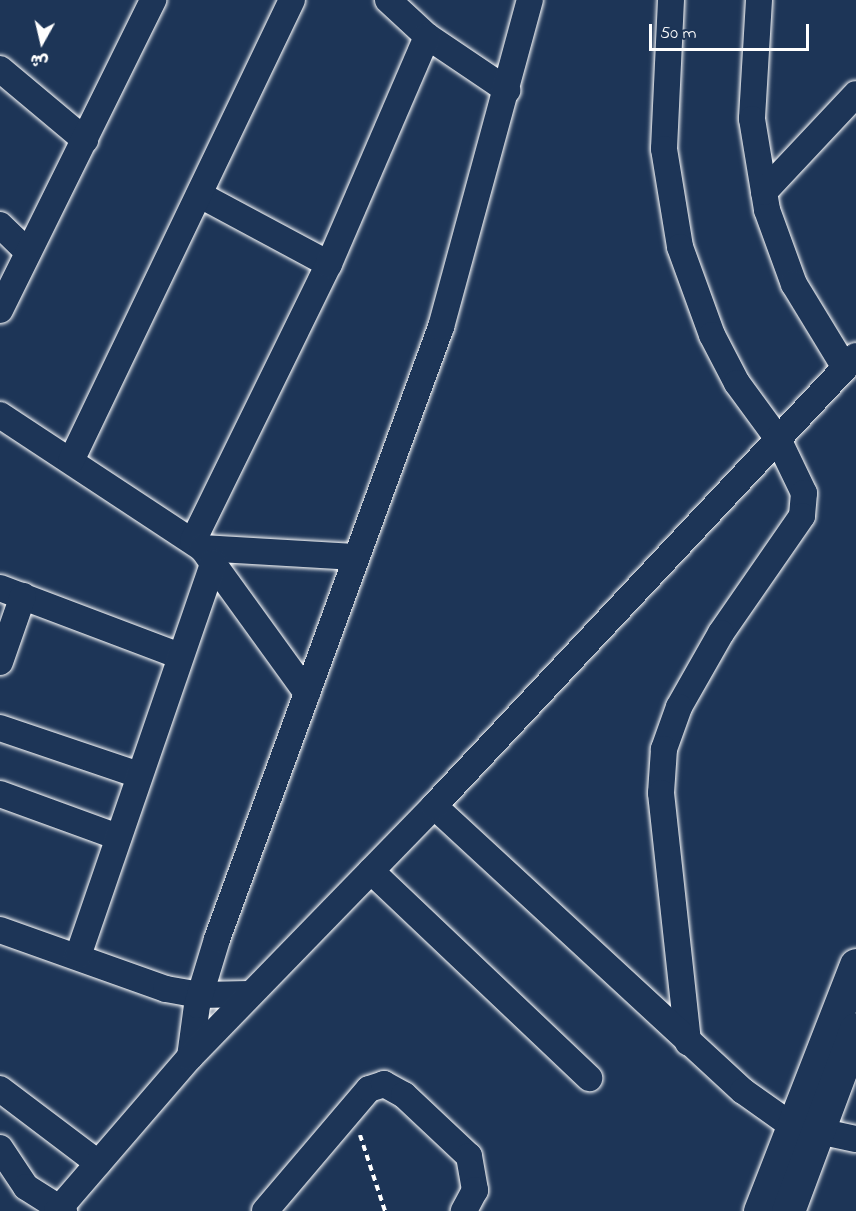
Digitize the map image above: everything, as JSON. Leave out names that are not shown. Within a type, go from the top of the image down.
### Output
[{"type":"main road","points":[[788,1211],[805,1130],[856,964]]},
{"type":"main road","points":[[760,1211],[805,1130],[856,1029]]},
{"type":"street","points":[[71,461],[202,196],[292,0]]},
{"type":"street","points":[[388,0],[427,36],[507,90]]},
{"type":"street","points":[[190,1057],[200,995],[355,557],[441,327],[530,0]]},
{"type":"street","points":[[671,0],[664,149],[680,247],[720,351],[778,439],[804,493],[802,516],[716,642],[680,706],[660,767],[688,1043]]},
{"type":"street","points":[[3,1158],[33,1194],[60,1210],[190,1057],[434,806],[850,362],[794,284],[772,230],[752,119],[759,0]]},
{"type":"street","points":[[0,310],[85,140],[144,4]]},
{"type":"street","points":[[78,956],[180,656],[203,551],[427,36]]},
{"type":"street","points":[[0,69],[85,140]]},
{"type":"street","points":[[764,192],[856,94]]},
{"type":"street","points":[[202,196],[329,264]]},
{"type":"street","points":[[0,225],[28,252]]},
{"type":"street","points":[[0,415],[203,551],[307,693]]},
{"type":"street","points":[[203,551],[355,557]]},
{"type":"street","points":[[0,662],[12,592],[180,656]]},
{"type":"street","points":[[0,728],[139,775]]},
{"type":"street","points":[[0,795],[118,837]]},
{"type":"street","points":[[434,806],[688,1043],[805,1130],[856,1139]]},
{"type":"street","points":[[371,871],[589,1078]]},
{"type":"street","points":[[0,930],[166,988],[200,995],[249,994]]},
{"type":"street","points":[[265,1211],[352,1107],[369,1089],[380,1084],[404,1095],[469,1156],[475,1190],[464,1211]]},
{"type":"street","points":[[0,1089],[98,1163]]},
{"type":"path","points":[[352,1107],[385,1211]]}]
